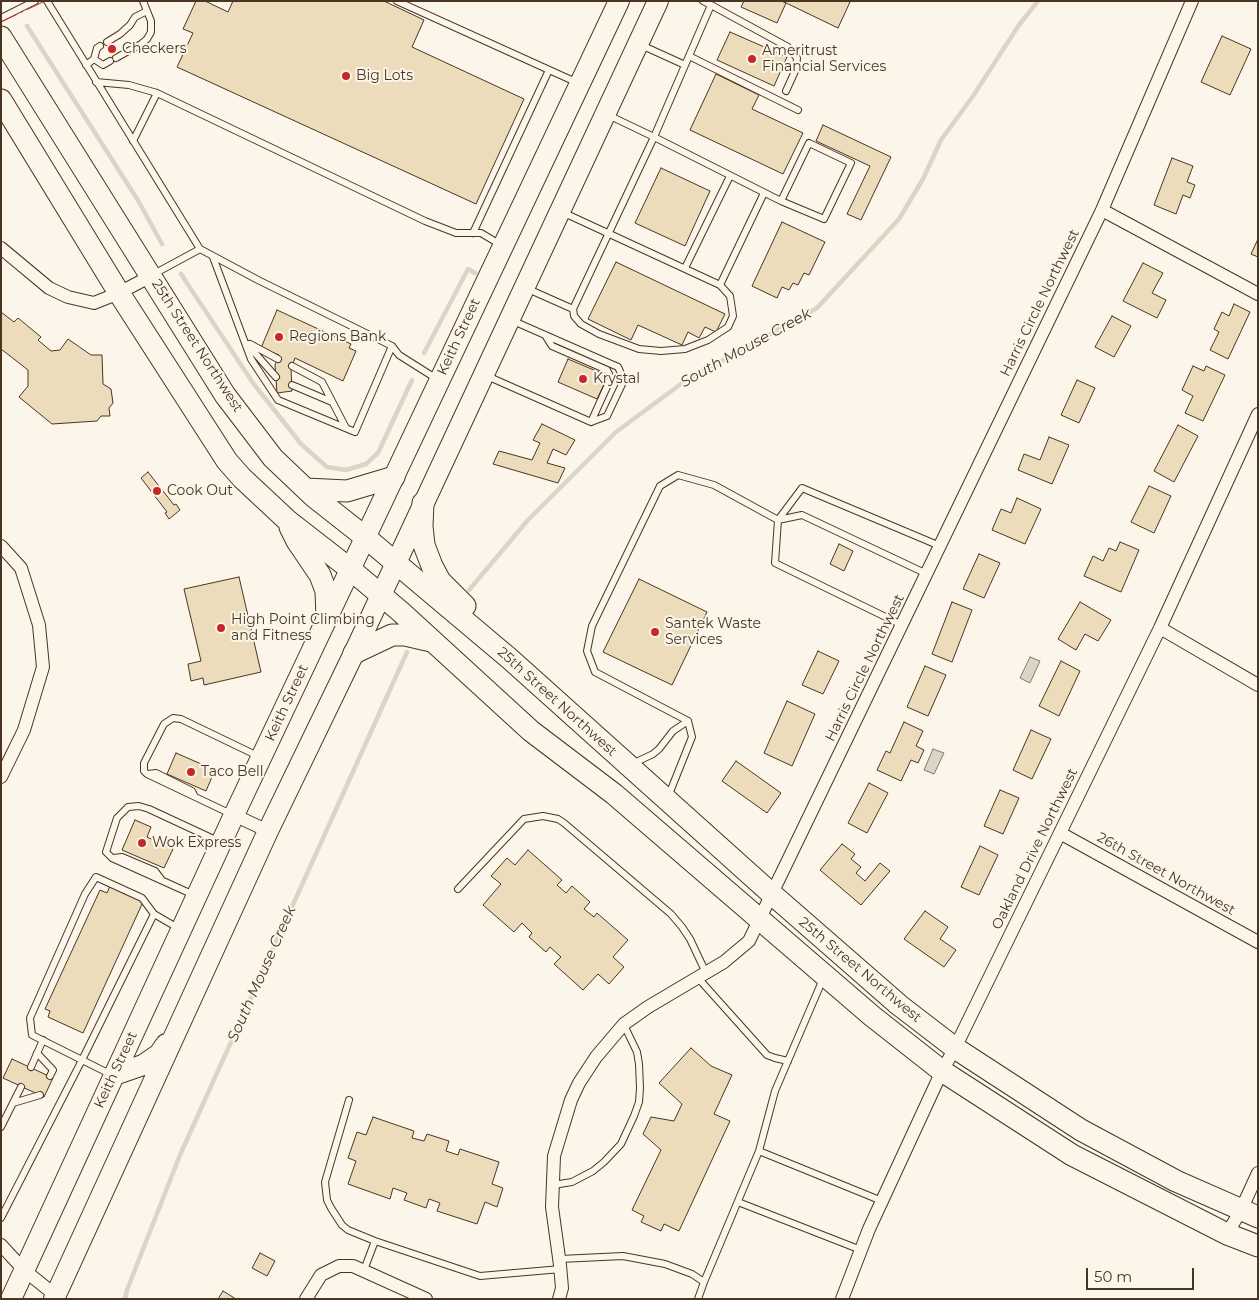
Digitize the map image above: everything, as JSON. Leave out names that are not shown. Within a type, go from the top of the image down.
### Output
[{"type":"highway","name":"25th Street Northwest","points":[[1,38],[225,395],[273,458],[306,490],[510,659],[773,895],[899,1005],[955,1048],[1081,1130],[1176,1181],[1249,1213]]},
{"type":"highway","name":"25th Street Northwest","points":[[1,100],[119,293],[227,461],[286,520],[381,594],[530,731],[614,794],[872,1016],[942,1071],[1072,1155],[1227,1234],[1258,1246]]},
{"type":"highway","points":[[306,490],[347,491],[394,476]]},
{"type":"highway","points":[[423,503],[422,526],[424,545],[440,581],[476,616],[510,659]]},
{"type":"highway","points":[[286,520],[296,541],[320,575],[326,591],[327,618]]},
{"type":"highway","points":[[354,653],[392,635],[405,635],[432,641]]},
{"type":"main road","name":"Keith Street","points":[[11,1299],[221,842],[618,1]]},
{"type":"main road","points":[[55,1297],[268,831],[354,653],[658,1]]},
{"type":"main road","points":[[114,1075],[142,1065],[159,1054],[183,1018]]},
{"type":"street","name":"Harris Circle Northwest","points":[[559,1299],[562,1288],[552,1207],[554,1156],[571,1100],[579,1083],[596,1057],[624,1024],[648,1007],[724,962],[749,941],[773,895],[1102,210],[1192,1]]},
{"type":"street","points":[[1102,210],[1258,294]]},
{"type":"street","points":[[1,248],[49,288],[68,297],[94,303],[119,293],[151,276]]},
{"type":"street","name":"Oakland Drive Northwest","points":[[842,1299],[882,1201],[942,1071],[955,1048],[1160,628],[1257,419]]},
{"type":"street","points":[[1,546],[21,568],[39,625],[43,668],[24,730],[1,777]]},
{"type":"street","points":[[1160,628],[1258,685]]},
{"type":"street","points":[[234,815],[268,831]]},
{"type":"street","name":"26th Street Northwest","points":[[1060,833],[1258,942]]},
{"type":"street","points":[[1227,1234],[1249,1213],[1258,1174]]},
{"type":"street","points":[[1,1245],[24,1270],[55,1297]]},
{"type":"street","points":[[306,1299],[321,1275],[339,1266],[353,1266],[364,1270],[426,1299]]},
{"type":"lane","points":[[1,18],[35,1]]},
{"type":"lane","points":[[47,1],[200,249],[392,346],[399,356],[438,380]]},
{"type":"lane","points":[[94,60],[103,65],[147,39],[151,32],[151,21],[143,1]]},
{"type":"lane","points":[[397,1],[579,83]]},
{"type":"lane","points":[[703,1],[788,47],[797,58],[796,69],[786,91]]},
{"type":"lane","points":[[561,211],[609,232],[720,285],[730,296],[733,309],[733,316],[728,327],[708,340],[686,349],[638,350],[599,334],[581,324],[574,316],[573,308],[609,232],[654,137],[711,5]]},
{"type":"lane","points":[[107,42],[120,34],[130,25],[135,17],[147,11]]},
{"type":"lane","points":[[638,44],[685,65]]},
{"type":"lane","points":[[86,64],[94,60],[97,48],[100,46]]},
{"type":"lane","points":[[689,56],[798,110]]},
{"type":"lane","points":[[472,233],[549,70]]},
{"type":"lane","points":[[96,82],[129,85],[157,93],[425,222],[456,233],[481,233],[502,245]]},
{"type":"lane","points":[[133,141],[157,93]]},
{"type":"lane","points":[[606,114],[781,201],[824,219],[851,163],[810,143],[781,201]]},
{"type":"lane","points":[[684,268],[730,176]]},
{"type":"lane","points":[[720,285],[764,192]]},
{"type":"lane","points":[[151,276],[200,249]]},
{"type":"lane","points":[[213,257],[251,359],[278,400],[355,432],[392,346]]},
{"type":"lane","points":[[525,287],[573,308]]},
{"type":"lane","points":[[483,375],[591,422],[607,416],[624,380],[618,367],[510,319]]},
{"type":"lane","points":[[545,335],[552,346],[607,370],[611,378],[591,422]]},
{"type":"lane","points":[[244,341],[278,359]]},
{"type":"lane","points":[[244,341],[276,377]]},
{"type":"lane","points":[[292,366],[322,382],[346,428]]},
{"type":"lane","points":[[292,385],[332,402]]},
{"type":"lane","points":[[667,800],[692,737],[688,721],[595,672],[587,651],[592,626],[660,486],[678,475],[714,485],[778,520],[802,515],[927,574]]},
{"type":"lane","points":[[902,625],[776,563],[778,520],[802,488],[940,546]]},
{"type":"lane","points":[[234,815],[147,774],[144,771],[144,763],[164,724],[173,718],[181,719],[261,757]]},
{"type":"lane","points":[[628,765],[653,754],[673,731],[688,721]]},
{"type":"lane","points":[[197,897],[112,858],[106,852],[117,818],[128,807],[139,806],[221,842]]},
{"type":"lane","points":[[458,888],[524,819],[543,816],[558,819],[671,914],[690,939],[702,976],[767,1055],[788,1061]]},
{"type":"lane","points":[[114,1075],[32,1035],[30,1018],[85,894],[96,877],[142,898],[154,914],[181,930]]},
{"type":"lane","points":[[1,1218],[154,914]]},
{"type":"lane","points":[[698,1299],[759,1151],[775,1091],[824,975]]},
{"type":"lane","points":[[552,1185],[572,1182],[593,1171],[604,1162],[621,1144],[634,1116],[639,1102],[639,1064],[637,1052],[624,1024]]},
{"type":"lane","points":[[31,1067],[43,1040]]},
{"type":"lane","points":[[37,1053],[53,1070],[50,1076]]},
{"type":"lane","points":[[1,1127],[21,1087]]},
{"type":"lane","points":[[13,1103],[40,1095]]},
{"type":"lane","points":[[349,1100],[325,1182],[325,1191],[330,1208],[342,1225],[354,1233],[480,1276],[615,1256],[631,1256],[674,1267],[692,1274],[704,1282]]},
{"type":"lane","points":[[759,1151],[882,1201]]},
{"type":"lane","points":[[738,1202],[861,1250]]},
{"type":"lane","points":[[364,1270],[374,1241]]},
{"type":"shaded area","points":[[1030,657],[1040,661],[1030,683],[1020,678]]},
{"type":"shaded area","points":[[933,749],[944,753],[934,774],[924,770]]},
{"type":"building","points":[[196,1],[205,1],[228,12],[233,1],[384,1],[424,20],[412,47],[524,99],[476,204],[177,67],[193,33],[183,29]]},
{"type":"building","points":[[744,1],[782,1],[786,3],[777,23],[741,7]]},
{"type":"building","points":[[782,1],[848,1],[850,2],[838,28]]},
{"type":"building","name":"Ameritrust Financial Services","points":[[730,32],[787,57],[774,86],[717,60]]},
{"type":"building","points":[[1222,36],[1251,49],[1230,95],[1201,82]]},
{"type":"building","points":[[716,74],[759,95],[752,109],[803,133],[783,174],[690,130]]},
{"type":"building","points":[[823,125],[891,157],[861,220],[847,214],[870,166],[816,141]]},
{"type":"building","points":[[1172,158],[1193,166],[1187,182],[1195,185],[1190,198],[1183,195],[1176,214],[1154,205]]},
{"type":"building","points":[[661,168],[710,191],[685,246],[635,223]]},
{"type":"building","points":[[782,222],[825,242],[809,275],[804,273],[798,285],[793,283],[789,290],[782,287],[777,298],[752,286]]},
{"type":"building","points":[[1258,239],[1258,257],[1251,254]]},
{"type":"building","points":[[616,262],[725,314],[716,332],[705,327],[699,338],[688,332],[682,345],[638,325],[631,340],[588,319]]},
{"type":"building","points":[[1143,263],[1163,273],[1152,293],[1166,300],[1157,318],[1123,301]]},
{"type":"building","points":[[1234,304],[1250,312],[1228,359],[1210,350],[1219,332],[1214,329],[1222,312],[1229,316]]},
{"type":"building","points":[[277,310],[351,344],[349,348],[356,351],[343,381],[295,358],[291,369],[292,391],[277,393],[275,365],[279,355],[261,348]]},
{"type":"building","points":[[1,312],[14,322],[18,318],[41,337],[38,340],[51,351],[60,350],[68,339],[91,355],[102,355],[103,384],[111,389],[113,403],[109,408],[110,416],[101,416],[97,421],[52,424],[19,397],[28,386],[28,370],[1,349]]},
{"type":"building","points":[[1112,316],[1131,326],[1114,357],[1095,347]]},
{"type":"building","name":"Krystal","points":[[568,359],[608,376],[597,399],[558,382]]},
{"type":"building","points":[[1193,366],[1204,371],[1206,366],[1225,375],[1203,421],[1185,413],[1193,396],[1182,390]]},
{"type":"building","points":[[1077,380],[1095,388],[1079,423],[1061,415]]},
{"type":"building","points":[[542,424],[575,440],[566,455],[553,449],[547,463],[565,468],[558,483],[493,464],[499,451],[532,460],[540,443],[533,440]]},
{"type":"building","points":[[1178,425],[1198,436],[1174,482],[1154,471]]},
{"type":"building","points":[[1049,437],[1069,445],[1052,484],[1018,470],[1024,454],[1040,460]]},
{"type":"building","name":"Cook Out","points":[[148,472],[180,510],[169,519],[165,513],[167,512],[141,478]]},
{"type":"building","points":[[1149,486],[1171,496],[1154,533],[1131,522]]},
{"type":"building","points":[[1017,498],[1041,509],[1025,544],[992,530],[1001,509],[1011,513]]},
{"type":"building","points":[[1120,542],[1139,550],[1121,592],[1084,576],[1093,556],[1103,561],[1109,548],[1116,551]]},
{"type":"building","points":[[839,544],[853,551],[844,571],[830,564]]},
{"type":"building","points":[[979,554],[1000,563],[984,598],[963,589]]},
{"type":"building","points":[[239,577],[261,672],[204,685],[203,678],[191,681],[188,664],[201,661],[184,589]]},
{"type":"building","name":"Santek Waste Services","points":[[639,579],[707,612],[672,685],[603,652]]},
{"type":"building","points":[[952,602],[972,610],[952,662],[932,654]]},
{"type":"building","points":[[1080,602],[1111,620],[1098,641],[1085,634],[1076,650],[1058,639]]},
{"type":"building","points":[[818,651],[839,661],[823,694],[802,685]]},
{"type":"building","points":[[1061,661],[1080,671],[1059,716],[1039,706]]},
{"type":"building","points":[[925,666],[946,675],[928,716],[907,707]]},
{"type":"building","points":[[787,701],[815,714],[792,766],[764,753]]},
{"type":"building","points":[[904,722],[923,731],[916,746],[924,750],[918,763],[911,760],[901,781],[877,770],[886,751],[890,753]]},
{"type":"building","points":[[1031,730],[1051,739],[1032,779],[1013,770]]},
{"type":"building","name":"Taco Bell","points":[[176,753],[215,770],[206,791],[167,774]]},
{"type":"building","points":[[736,761],[781,793],[767,813],[722,781]]},
{"type":"building","points":[[869,783],[888,793],[867,833],[848,823]]},
{"type":"building","points":[[1000,790],[1019,798],[1003,834],[984,826]]},
{"type":"building","name":"Wok Express","points":[[135,820],[151,827],[147,837],[173,849],[164,868],[122,850]]},
{"type":"building","points":[[842,844],[855,854],[851,859],[861,867],[856,873],[865,881],[880,863],[890,871],[861,905],[820,870]]},
{"type":"building","points":[[980,846],[998,855],[979,895],[961,887]]},
{"type":"building","points":[[528,850],[562,880],[557,885],[566,893],[572,886],[590,902],[584,909],[594,917],[597,913],[628,940],[613,957],[624,967],[609,984],[598,974],[583,990],[554,964],[561,957],[550,947],[546,952],[529,937],[532,933],[522,923],[514,932],[483,905],[501,884],[491,876],[507,858],[515,865]]},
{"type":"building","points":[[110,886],[143,902],[83,1033],[48,1017],[50,1011],[45,1009],[100,890],[107,893]]},
{"type":"building","points":[[925,911],[948,927],[940,939],[956,950],[944,967],[904,939]]},
{"type":"building","points":[[691,1048],[711,1066],[732,1075],[714,1114],[730,1121],[679,1231],[664,1224],[661,1231],[641,1222],[644,1216],[632,1210],[661,1150],[643,1134],[651,1117],[674,1121],[682,1104],[659,1083]]},
{"type":"building","points":[[12,1059],[53,1078],[44,1097],[3,1078]]},
{"type":"building","points":[[373,1117],[414,1131],[412,1138],[424,1141],[427,1134],[449,1141],[446,1151],[458,1155],[460,1149],[499,1162],[492,1184],[503,1188],[497,1207],[485,1202],[477,1224],[437,1211],[440,1203],[429,1199],[426,1208],[404,1200],[407,1193],[393,1188],[390,1199],[348,1184],[356,1161],[348,1158],[357,1132],[366,1135]]},
{"type":"building","points":[[260,1253],[275,1261],[267,1276],[252,1268]]},
{"type":"building","points":[[223,1291],[236,1299],[218,1299]]},
{"type":"waterway","name":"South Mouse Creek","points":[[469,590],[528,520],[616,432],[685,381],[817,308],[899,219],[923,179],[941,140],[973,96],[1019,25],[1038,1]]},
{"type":"waterway","points":[[27,26],[139,202],[162,244]]},
{"type":"waterway","points":[[424,353],[468,269],[475,273]]},
{"type":"waterway","points":[[181,274],[253,383],[301,444],[327,467],[346,470],[366,464],[378,453],[412,380]]},
{"type":"waterway","name":"South Mouse Creek","points":[[125,1299],[180,1155],[407,652]]},
{"type":"power","points":[[1,22],[45,1]]},
{"type":"place","name":"Checkers","points":[[112,49]]},
{"type":"place","name":"Ameritrust Financial Services","points":[[752,59]]},
{"type":"place","name":"Big Lots","points":[[346,76]]},
{"type":"place","name":"Regions Bank","points":[[279,337]]},
{"type":"place","name":"Krystal","points":[[583,379]]},
{"type":"place","name":"Cook Out","points":[[157,491]]},
{"type":"place","name":"High Point Climbing and Fitness","points":[[221,628]]},
{"type":"place","name":"Santek Waste Services","points":[[655,632]]},
{"type":"place","name":"Taco Bell","points":[[191,772]]},
{"type":"place","name":"Wok Express","points":[[142,843]]}]
